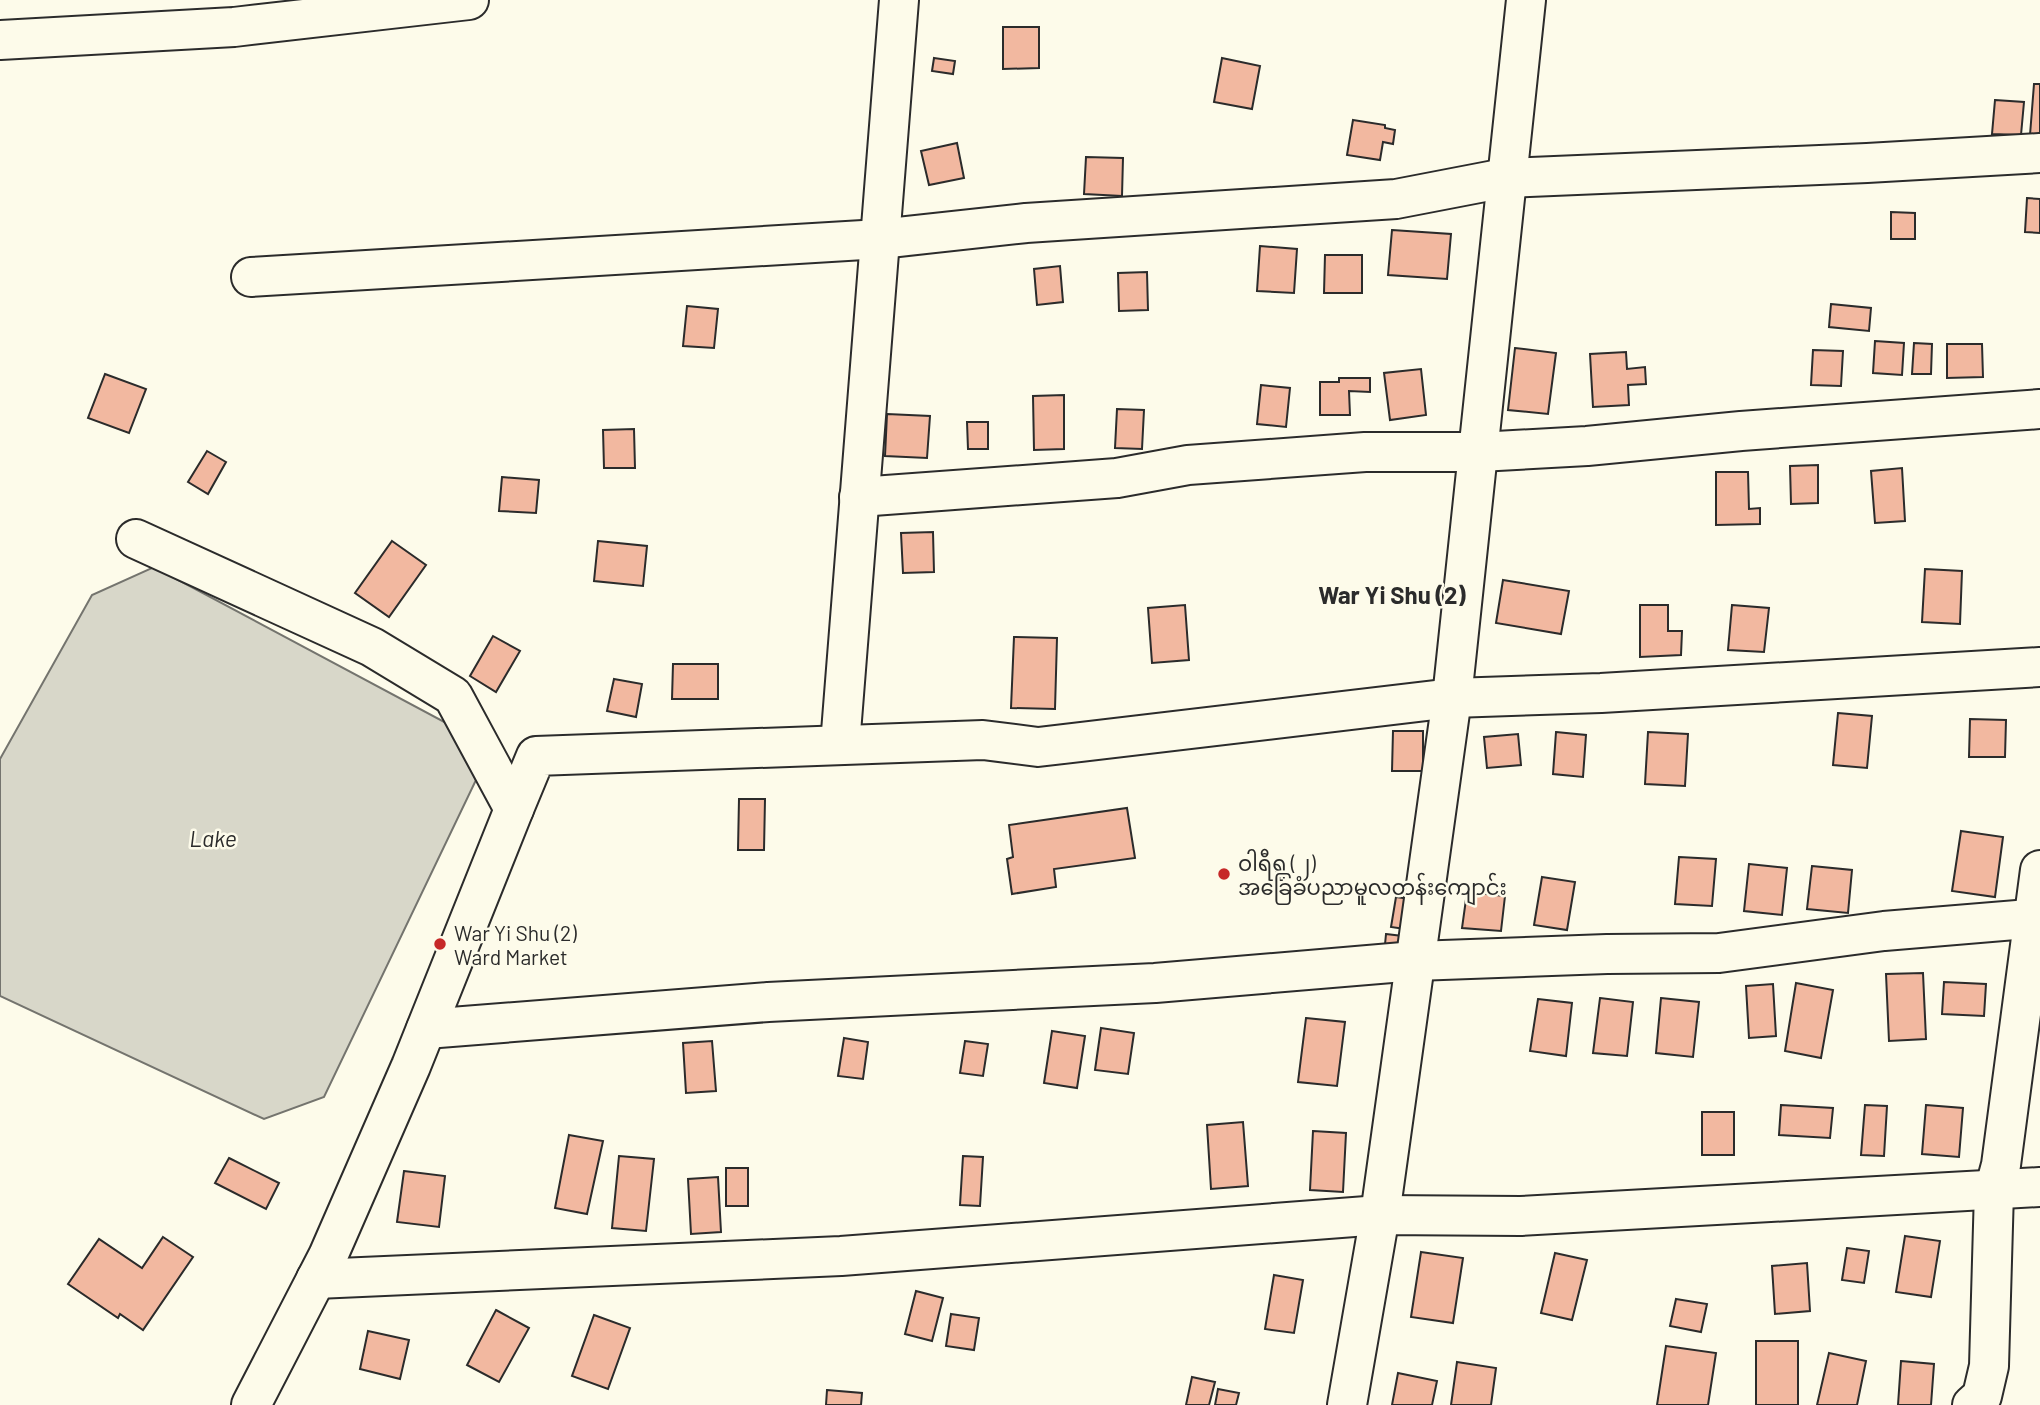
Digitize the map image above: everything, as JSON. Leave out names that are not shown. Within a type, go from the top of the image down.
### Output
[{"type":"street","points":[[0,40],[234,27],[469,0]]},
{"type":"street","points":[[840,745],[899,0]]},
{"type":"street","points":[[1347,1405],[1380,1214],[1452,698],[1505,178],[1526,0]]},
{"type":"street","points":[[251,277],[880,239],[1026,223],[1396,200],[1505,178],[2040,153]]},
{"type":"street","points":[[859,497],[1117,478],[1202,464],[1364,452],[1479,452],[1587,446],[1741,431],[2040,409]]},
{"type":"street","points":[[136,539],[372,647],[453,696],[514,809]]},
{"type":"street","points":[[251,1405],[316,1279],[426,1029],[536,756],[983,740],[1038,747],[1452,698],[1601,693],[2040,667]]},
{"type":"street","points":[[1972,1405],[1982,1396],[1989,1366],[1994,1191],[2001,1166],[2036,918],[2040,870]]},
{"type":"street","points":[[426,1029],[768,1002],[1155,983],[1415,961],[1719,953],[1884,931],[2036,918]]},
{"type":"street","points":[[316,1279],[841,1256],[1380,1214],[1521,1216],[2040,1187]]},
{"type":"water","name":"Lake","points":[[154,567],[450,725],[476,780],[324,1097],[264,1119],[0,996],[0,759],[92,595]]},
{"type":"building","points":[[1003,27],[1039,27],[1039,68],[1003,69]]},
{"type":"building","points":[[934,58],[955,61],[953,74],[932,71]]},
{"type":"building","points":[[1222,58],[1260,66],[1252,109],[1214,102]]},
{"type":"building","points":[[2034,84],[2040,84],[2040,136],[2030,135]]},
{"type":"building","points":[[1995,100],[2024,102],[2021,135],[1992,134]]},
{"type":"building","points":[[1353,120],[1385,125],[1385,128],[1395,130],[1393,144],[1383,142],[1380,160],[1347,155]]},
{"type":"building","points":[[957,143],[964,178],[929,185],[921,151]]},
{"type":"building","points":[[1086,157],[1123,158],[1122,196],[1084,194]]},
{"type":"building","points":[[2027,198],[2040,199],[2040,233],[2025,232]]},
{"type":"building","points":[[1891,212],[1915,213],[1915,239],[1891,239]]},
{"type":"building","points":[[1392,230],[1451,234],[1447,279],[1388,275]]},
{"type":"building","points":[[1260,246],[1297,249],[1294,293],[1257,291]]},
{"type":"building","points":[[1325,255],[1362,255],[1362,293],[1324,293]]},
{"type":"building","points":[[1060,266],[1063,302],[1037,305],[1034,269]]},
{"type":"building","points":[[1147,272],[1148,310],[1119,311],[1118,273]]},
{"type":"building","points":[[1831,304],[1871,308],[1869,331],[1829,327]]},
{"type":"building","points":[[687,306],[718,309],[714,348],[683,346]]},
{"type":"building","points":[[1875,341],[1904,343],[1902,375],[1873,373]]},
{"type":"building","points":[[1914,343],[1932,344],[1931,374],[1912,374]]},
{"type":"building","points":[[1947,344],[1982,344],[1983,377],[1947,378]]},
{"type":"building","points":[[1515,348],[1556,353],[1548,414],[1508,410]]},
{"type":"building","points":[[1813,350],[1843,351],[1841,386],[1811,385]]},
{"type":"building","points":[[1626,352],[1627,369],[1645,367],[1646,384],[1628,385],[1629,405],[1593,407],[1590,354]]},
{"type":"building","points":[[1421,369],[1426,415],[1390,420],[1384,373]]},
{"type":"building","points":[[105,374],[146,389],[129,433],[88,418]]},
{"type":"building","points":[[1339,378],[1370,378],[1370,392],[1349,391],[1350,415],[1320,415],[1320,382],[1339,382]]},
{"type":"building","points":[[1261,385],[1290,388],[1286,427],[1257,424]]},
{"type":"building","points":[[1064,395],[1064,449],[1034,450],[1033,396]]},
{"type":"building","points":[[1117,409],[1144,410],[1142,449],[1115,448]]},
{"type":"building","points":[[887,414],[930,416],[927,458],[885,456]]},
{"type":"building","points":[[967,422],[988,422],[988,449],[968,449]]},
{"type":"building","points":[[634,429],[635,468],[604,468],[603,430]]},
{"type":"building","points":[[207,451],[226,462],[208,494],[188,482]]},
{"type":"building","points":[[1818,465],[1818,503],[1791,504],[1790,466]]},
{"type":"building","points":[[1902,468],[1905,521],[1875,523],[1871,471]]},
{"type":"building","points":[[1716,472],[1748,472],[1749,509],[1760,508],[1760,524],[1716,525]]},
{"type":"building","points":[[502,477],[539,480],[536,513],[499,511]]},
{"type":"building","points":[[933,532],[934,572],[903,573],[901,533]]},
{"type":"building","points":[[392,541],[426,565],[389,617],[355,593]]},
{"type":"building","points":[[598,541],[647,546],[643,586],[594,581]]},
{"type":"building","points":[[1925,569],[1962,571],[1960,624],[1922,622]]},
{"type":"building","points":[[1503,580],[1569,591],[1561,634],[1496,623]]},
{"type":"building","points":[[1185,605],[1189,660],[1152,663],[1148,608]]},
{"type":"building","points":[[1640,605],[1668,605],[1668,631],[1682,631],[1681,655],[1640,657]]},
{"type":"building","points":[[1732,605],[1769,608],[1764,652],[1728,650]]},
{"type":"building","points":[[493,636],[520,651],[496,692],[470,676]]},
{"type":"building","points":[[1014,637],[1057,638],[1055,709],[1011,708]]},
{"type":"building","points":[[673,664],[718,664],[718,699],[672,699]]},
{"type":"building","points":[[614,679],[642,684],[636,717],[607,711]]},
{"type":"building","points":[[1838,713],[1872,716],[1867,768],[1833,765]]},
{"type":"building","points":[[1970,719],[2006,720],[2005,757],[1969,757]]},
{"type":"building","points":[[1393,731],[1423,731],[1423,771],[1392,771]]},
{"type":"building","points":[[1556,732],[1586,735],[1583,777],[1553,774]]},
{"type":"building","points":[[1648,732],[1688,734],[1685,786],[1645,784]]},
{"type":"building","points":[[1518,734],[1521,765],[1487,768],[1484,737]]},
{"type":"building","points":[[739,799],[765,799],[764,850],[738,850]]},
{"type":"building","points":[[1127,808],[1135,858],[1054,869],[1056,887],[1012,894],[1007,859],[1013,857],[1009,825]]},
{"type":"building","points":[[1961,831],[2003,837],[1995,897],[1952,891]]},
{"type":"building","points":[[1679,857],[1716,859],[1712,906],[1675,904]]},
{"type":"building","points":[[1749,864],[1787,868],[1782,915],[1744,911]]},
{"type":"building","points":[[1812,866],[1852,870],[1848,913],[1807,909]]},
{"type":"building","points":[[1542,877],[1575,882],[1567,930],[1534,925]]},
{"type":"building","points":[[1467,892],[1505,896],[1501,931],[1462,928]]},
{"type":"building","points":[[1396,897],[1417,900],[1412,930],[1391,927]]},
{"type":"building","points":[[1386,934],[1411,937],[1384,955]]},
{"type":"building","points":[[1923,973],[1926,1039],[1889,1041],[1886,974]]},
{"type":"building","points":[[1944,982],[1986,984],[1984,1016],[1942,1014]]},
{"type":"building","points":[[1796,983],[1833,990],[1821,1058],[1785,1051]]},
{"type":"building","points":[[1773,984],[1776,1036],[1749,1038],[1746,986]]},
{"type":"building","points":[[1600,998],[1633,1002],[1627,1056],[1593,1053]]},
{"type":"building","points":[[1661,998],[1699,1002],[1693,1057],[1656,1053]]},
{"type":"building","points":[[1538,999],[1572,1003],[1566,1056],[1530,1051]]},
{"type":"building","points":[[1306,1018],[1345,1022],[1337,1086],[1298,1082]]},
{"type":"building","points":[[1101,1028],[1134,1033],[1128,1074],[1095,1070]]},
{"type":"building","points":[[1052,1031],[1085,1036],[1077,1088],[1044,1083]]},
{"type":"building","points":[[844,1038],[868,1042],[863,1079],[838,1076]]},
{"type":"building","points":[[712,1041],[716,1091],[686,1093],[683,1043]]},
{"type":"building","points":[[965,1041],[988,1044],[983,1076],[960,1073]]},
{"type":"building","points":[[1781,1105],[1833,1108],[1830,1138],[1779,1135]]},
{"type":"building","points":[[1865,1105],[1887,1106],[1884,1156],[1861,1155]]},
{"type":"building","points":[[1926,1105],[1963,1108],[1959,1157],[1922,1154]]},
{"type":"building","points":[[1702,1112],[1734,1112],[1734,1155],[1702,1155]]},
{"type":"building","points":[[1243,1122],[1248,1186],[1211,1189],[1207,1125]]},
{"type":"building","points":[[1313,1131],[1346,1133],[1343,1192],[1310,1190]]},
{"type":"building","points":[[569,1135],[603,1141],[587,1214],[555,1208]]},
{"type":"building","points":[[619,1156],[654,1159],[646,1231],[612,1228]]},
{"type":"building","points":[[963,1156],[983,1157],[980,1206],[960,1205]]},
{"type":"building","points":[[229,1158],[279,1183],[266,1209],[215,1183]]},
{"type":"building","points":[[726,1168],[748,1168],[748,1206],[726,1206]]},
{"type":"building","points":[[404,1171],[445,1176],[439,1227],[397,1222]]},
{"type":"building","points":[[718,1177],[721,1232],[691,1234],[688,1179]]},
{"type":"building","points":[[1905,1236],[1940,1241],[1931,1297],[1896,1292]]},
{"type":"building","points":[[163,1237],[193,1257],[143,1330],[120,1314],[118,1318],[68,1284],[99,1239],[142,1268]]},
{"type":"building","points":[[1847,1248],[1869,1251],[1864,1283],[1842,1280]]},
{"type":"building","points":[[1421,1252],[1463,1258],[1453,1323],[1411,1317]]},
{"type":"building","points":[[1555,1253],[1587,1260],[1572,1320],[1541,1313]]},
{"type":"building","points":[[1807,1263],[1810,1311],[1775,1314],[1772,1266]]},
{"type":"building","points":[[1274,1275],[1303,1280],[1294,1333],[1265,1329]]},
{"type":"building","points":[[916,1291],[943,1298],[932,1341],[905,1334]]},
{"type":"building","points":[[1676,1299],[1707,1304],[1701,1332],[1670,1326]]},
{"type":"building","points":[[496,1310],[529,1328],[499,1382],[467,1365]]},
{"type":"building","points":[[951,1314],[979,1318],[974,1350],[946,1346]]},
{"type":"building","points":[[594,1315],[630,1328],[608,1389],[572,1376]]},
{"type":"building","points":[[368,1331],[409,1340],[400,1379],[360,1369]]},
{"type":"building","points":[[1756,1341],[1798,1341],[1798,1405],[1756,1405]]},
{"type":"building","points":[[1666,1346],[1716,1353],[1708,1405],[1657,1405]]},
{"type":"building","points":[[1829,1353],[1866,1361],[1857,1405],[1817,1405]]},
{"type":"building","points":[[1901,1361],[1934,1364],[1931,1405],[1898,1405]]},
{"type":"building","points":[[1457,1362],[1496,1368],[1491,1405],[1451,1405]]},
{"type":"building","points":[[1398,1373],[1437,1381],[1432,1405],[1392,1405]]},
{"type":"building","points":[[1192,1377],[1215,1382],[1209,1405],[1186,1405]]},
{"type":"building","points":[[1218,1389],[1239,1393],[1236,1405],[1215,1405]]},
{"type":"building","points":[[827,1390],[862,1393],[861,1405],[826,1405]]},
{"type":"place","name":"ဝါရီရူ (၂) အခြေခံပညာမူလတန်းကျောင်း","points":[[1224,874]]},
{"type":"place","name":"War Yi Shu (2) Ward Market","points":[[440,944]]},
{"type":"district","name":"War Yi Shu (2)","points":[[1392,594]]}]
